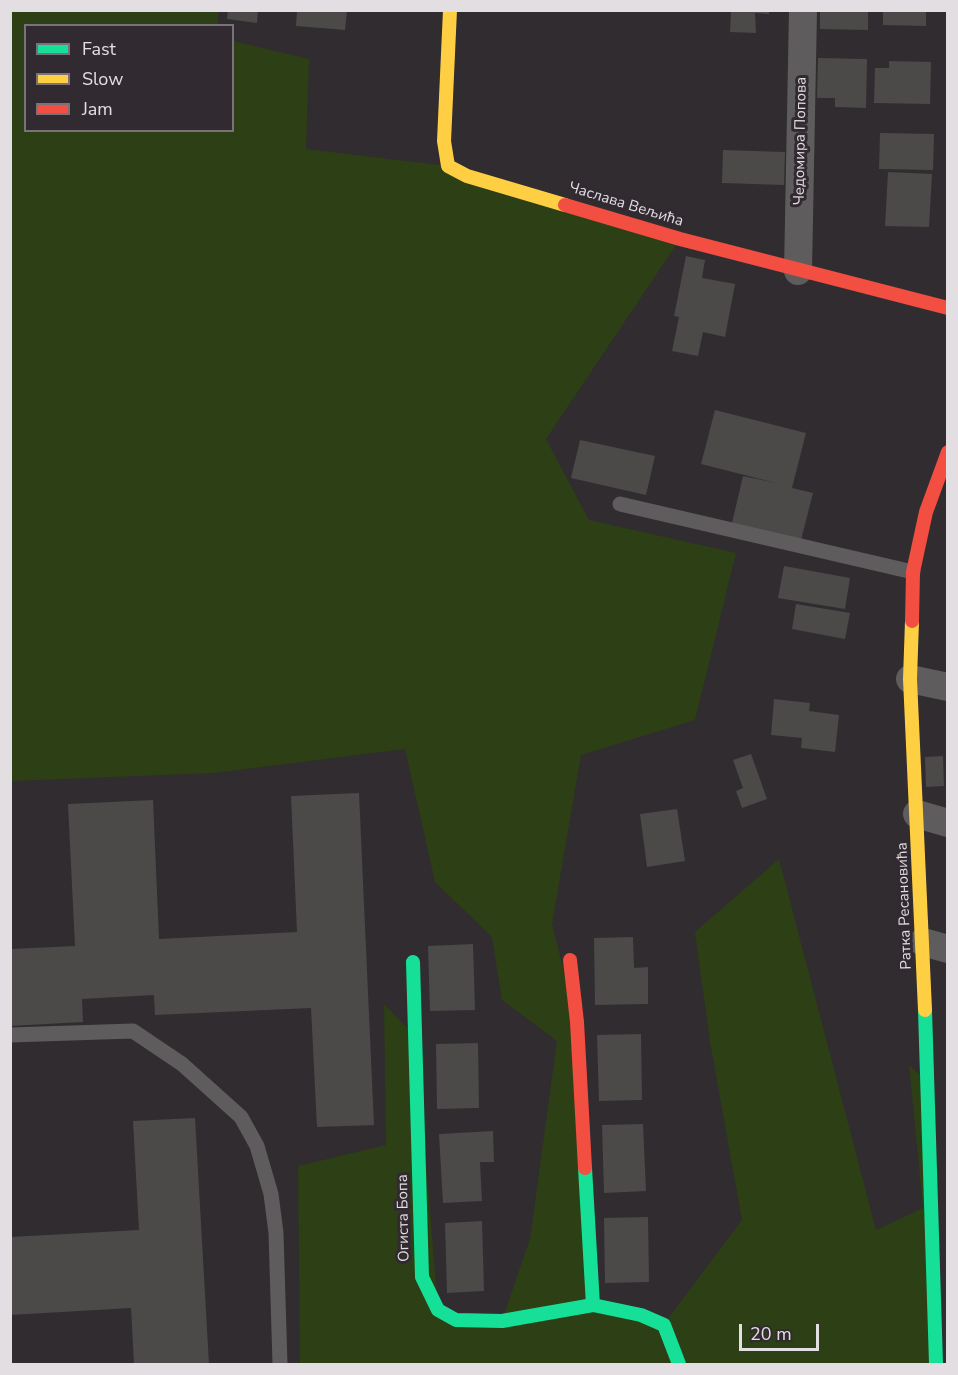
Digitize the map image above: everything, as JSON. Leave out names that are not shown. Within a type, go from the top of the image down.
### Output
[{"type":"street","name":"Часлава Вељића","points":[[450,10],[444,141],[448,166],[467,176],[493,184],[798,271],[948,308]]},
{"type":"street","name":"Чедомира Попова","points":[[798,271],[803,10]]},
{"type":"street","name":"Ратка Ресановића","points":[[936,1365],[939,1219],[935,945],[917,814],[910,679],[913,572],[926,512],[948,452]]},
{"type":"street","points":[[910,679],[948,687]]},
{"type":"street","points":[[917,814],[948,823]]},
{"type":"street","points":[[570,960],[577,1022],[593,1305]]},
{"type":"street","name":"Огиста Бопа","points":[[413,962],[422,1277],[438,1310],[456,1320],[502,1321],[593,1305],[641,1315],[664,1324],[678,1356],[679,1365]]},
{"type":"lane","points":[[620,504],[913,572]]},
{"type":"lane","points":[[10,1035],[133,1031],[182,1064],[241,1117],[257,1146],[271,1194],[276,1233],[280,1365]]},
{"type":"green space","points":[[10,11],[218,11],[218,24],[24,24],[24,132],[234,132],[234,41],[309,59],[306,149],[448,166],[680,239],[546,439],[589,520],[736,553],[695,720],[581,755],[552,924],[577,1022],[593,1305],[664,1324],[742,1220],[710,1042],[695,932],[779,859],[876,1230],[923,1208],[909,1065],[926,1081],[936,1364],[300,1364],[298,1166],[386,1145],[384,1004],[416,1037],[438,1310],[502,1320],[530,1239],[557,1041],[502,1000],[492,937],[435,882],[405,749],[214,773],[11,781]]},
{"type":"building","points":[[228,10],[258,10],[257,23],[227,19]]},
{"type":"building","points":[[297,10],[347,10],[345,30],[296,26]]},
{"type":"building","points":[[731,10],[769,10],[769,14],[755,13],[756,33],[730,32]]},
{"type":"building","points":[[820,10],[868,10],[868,30],[820,29]]},
{"type":"building","points":[[883,10],[926,10],[926,26],[883,25]]},
{"type":"building","points":[[818,58],[867,59],[866,108],[835,107],[835,98],[817,98]]},
{"type":"building","points":[[889,61],[931,62],[930,104],[874,103],[875,68],[889,68]]},
{"type":"building","points":[[880,133],[934,134],[933,170],[879,169]]},
{"type":"building","points":[[723,150],[785,152],[784,185],[722,183]]},
{"type":"building","points":[[888,172],[932,174],[929,227],[885,226]]},
{"type":"building","points":[[686,256],[705,260],[702,278],[735,284],[725,337],[703,332],[698,356],[672,351],[679,317],[674,316]]},
{"type":"building","points":[[715,410],[806,433],[792,488],[813,493],[801,540],[732,523],[743,476],[776,483],[701,464]]},
{"type":"building","points":[[580,440],[655,456],[646,495],[571,478]]},
{"type":"building","points":[[784,566],[850,578],[845,609],[778,598]]},
{"type":"building","points":[[796,604],[850,613],[845,639],[792,629]]},
{"type":"building","points":[[774,699],[810,703],[809,711],[839,715],[835,752],[801,748],[802,738],[771,735]]},
{"type":"building","points":[[751,754],[767,799],[742,808],[736,791],[743,788],[733,760]]},
{"type":"building","points":[[943,756],[944,786],[926,787],[925,757]]},
{"type":"building","points":[[359,793],[374,1125],[317,1127],[311,1008],[155,1015],[154,995],[82,999],[83,1022],[10,1026],[10,949],[75,946],[68,804],[153,800],[159,939],[297,932],[291,796]]},
{"type":"building","points":[[677,809],[685,861],[647,867],[640,814]]},
{"type":"building","points":[[633,937],[634,968],[648,967],[648,1004],[595,1005],[594,938]]},
{"type":"building","points":[[473,944],[475,1010],[430,1011],[428,946]]},
{"type":"building","points":[[641,1034],[642,1100],[599,1101],[597,1035]]},
{"type":"building","points":[[478,1043],[479,1108],[437,1109],[436,1044]]},
{"type":"building","points":[[195,1118],[209,1364],[134,1364],[131,1308],[10,1315],[10,1237],[139,1230],[133,1121]]},
{"type":"building","points":[[643,1124],[646,1191],[604,1193],[602,1125]]},
{"type":"building","points":[[493,1131],[494,1162],[480,1162],[482,1201],[443,1203],[439,1134]]},
{"type":"building","points":[[648,1217],[649,1282],[605,1283],[604,1218]]},
{"type":"building","points":[[482,1221],[484,1291],[447,1293],[445,1223]]},
{"type":"traffic: fast","points":[[413,962],[422,1277],[438,1310],[456,1320],[502,1321],[593,1305],[641,1315],[664,1325],[679,1364]]},
{"type":"traffic: fast","points":[[925,1010],[936,1364]]},
{"type":"traffic: fast","points":[[585,1168],[593,1305]]},
{"type":"traffic: slow","points":[[450,10],[444,141],[448,166],[467,176],[565,205]]},
{"type":"traffic: slow","points":[[912,621],[910,679],[925,1010]]},
{"type":"traffic: jam","points":[[565,205],[680,239],[948,308]]},
{"type":"traffic: jam","points":[[912,621],[913,572],[926,512],[948,452]]},
{"type":"traffic: jam","points":[[570,960],[577,1022],[585,1168]]}]
